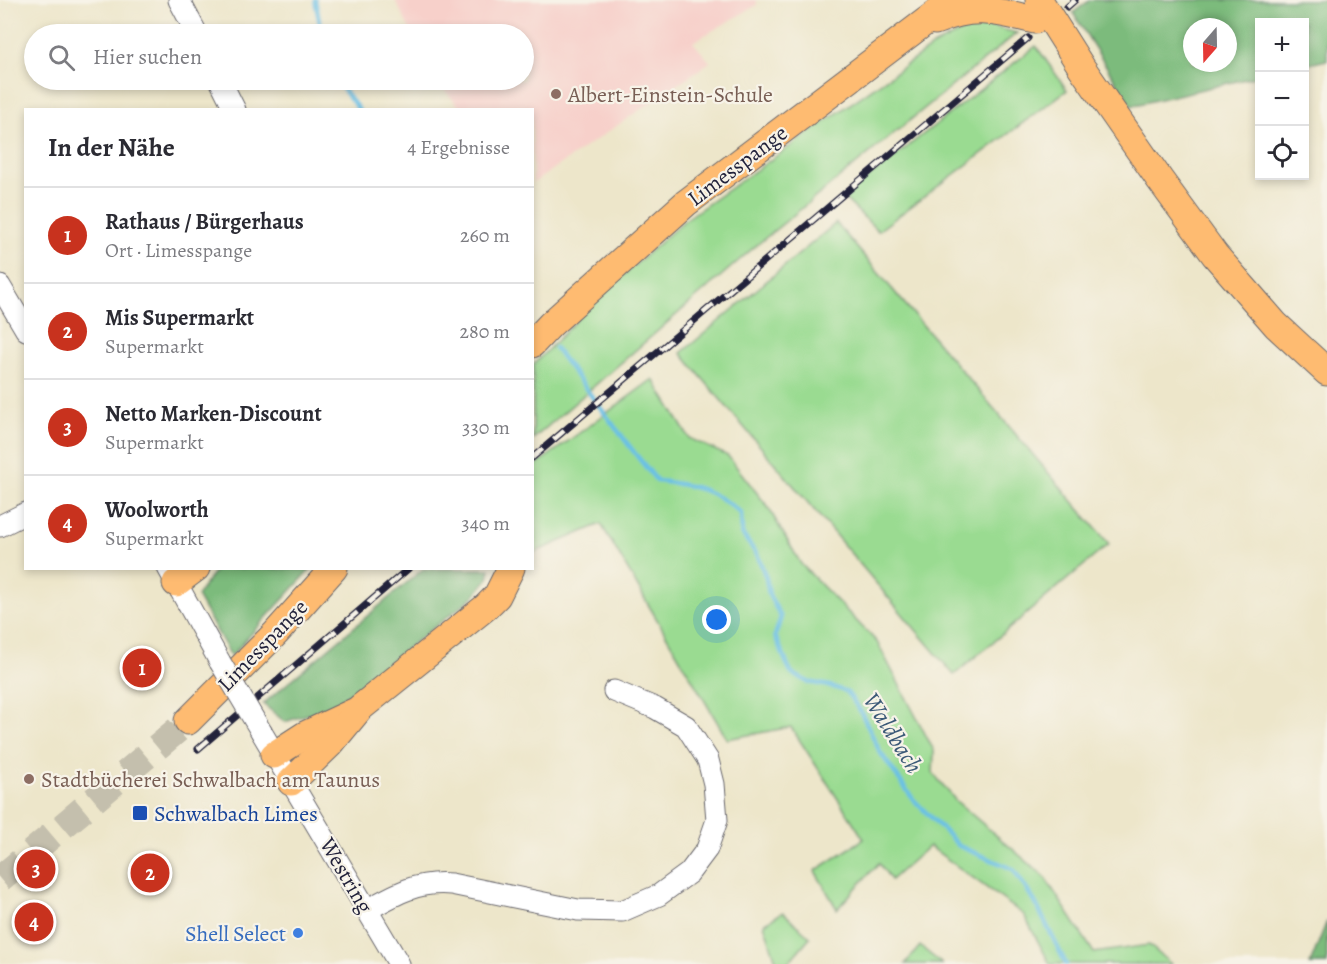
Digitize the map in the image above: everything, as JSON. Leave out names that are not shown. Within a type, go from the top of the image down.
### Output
[{"type":"main road","name":"Limesspange","points":[[542,330],[686,203],[923,26],[954,0]]},
{"type":"main road","points":[[923,26],[949,15],[972,9],[1038,7],[1215,255],[1276,325],[1327,372]]},
{"type":"main road","name":"Limesspange","points":[[188,721],[276,633],[332,570]]},
{"type":"main road","points":[[291,782],[331,744],[360,708],[486,607],[497,596],[507,573]]},
{"type":"main road","points":[[268,744],[305,735],[360,708]]},
{"type":"street","points":[[179,0],[192,24]]},
{"type":"street","points":[[225,90],[234,108]]},
{"type":"street","points":[[0,286],[6,310],[24,328]]},
{"type":"street","points":[[0,526],[24,514]]},
{"type":"street","name":"Westring","points":[[180,573],[220,662],[399,964]]},
{"type":"street","points":[[367,910],[394,895],[432,883],[451,884],[578,910],[622,911],[658,895],[689,873],[707,849],[717,820],[714,784],[708,760],[686,726],[655,708],[614,691]]},
{"type":"shaded area","name":"Albert-Einstein-Schule","points":[[395,0],[756,0],[757,5],[693,42],[710,62],[534,182],[534,108],[460,108],[445,90],[534,90],[534,24],[407,24]]},
{"type":"green space","points":[[1090,0],[1327,0],[1327,60],[1309,64],[1309,18],[1255,18],[1255,77],[1131,106],[1073,13]]},
{"type":"green space","points":[[978,23],[1017,33],[758,244],[534,438],[534,364],[599,297],[685,220],[933,46]]},
{"type":"green space","points":[[1036,46],[1067,90],[878,231],[843,197]]},
{"type":"green space","points":[[836,223],[1109,544],[954,675],[681,353]]},
{"type":"green space","points":[[653,379],[689,438],[728,456],[768,507],[801,564],[877,642],[934,751],[933,773],[956,801],[1044,876],[1094,953],[1149,945],[1171,964],[1050,964],[1024,915],[929,846],[891,880],[879,863],[837,909],[815,871],[864,839],[791,727],[727,739],[601,524],[534,553],[534,466]]},
{"type":"green space","points":[[215,570],[310,570],[231,656],[197,596]]},
{"type":"green space","points":[[422,570],[490,570],[488,579],[473,597],[333,706],[285,722],[263,704]]},
{"type":"green space","points":[[783,912],[810,937],[787,964],[777,964],[764,924]]},
{"type":"green space","points":[[1327,921],[1327,964],[1310,964]]},
{"type":"green space","points":[[920,946],[942,964],[905,964]]},
{"type":"waterway","name":"Waldbach","points":[[315,0],[320,24]]},
{"type":"waterway","name":"Waldbach","points":[[344,90],[357,108]]},
{"type":"waterway","name":"Waldbach","points":[[555,348],[657,481],[682,484],[711,493],[741,513],[742,534],[758,556],[769,595],[781,617],[775,636],[791,673],[808,682],[847,692],[861,712],[880,752],[913,799],[959,846],[1013,869],[1035,902],[1066,964]]},
{"type":"tunnel","points":[[0,879],[188,721]]},
{"type":"railway","points":[[1067,7],[1075,0]]},
{"type":"railway","points":[[534,456],[1028,38]]},
{"type":"railway","points":[[198,749],[407,570]]},
{"type":"place","name":"Albert-Einstein-Schule","points":[[556,94]]},
{"type":"place","name":"Rathaus / Bürgerhaus","points":[[142,668]]},
{"type":"place","name":"Stadtbücherei Schwalbach am Taunus","points":[[29,779]]},
{"type":"place","name":"Schwalbach Limes","points":[[140,813]]},
{"type":"place","name":"Netto Marken-Discount","points":[[36,869]]},
{"type":"place","name":"Mis Supermarkt","points":[[150,873]]},
{"type":"place","name":"Woolworth","points":[[34,922]]},
{"type":"place","name":"Shell Select","points":[[298,933]]}]
